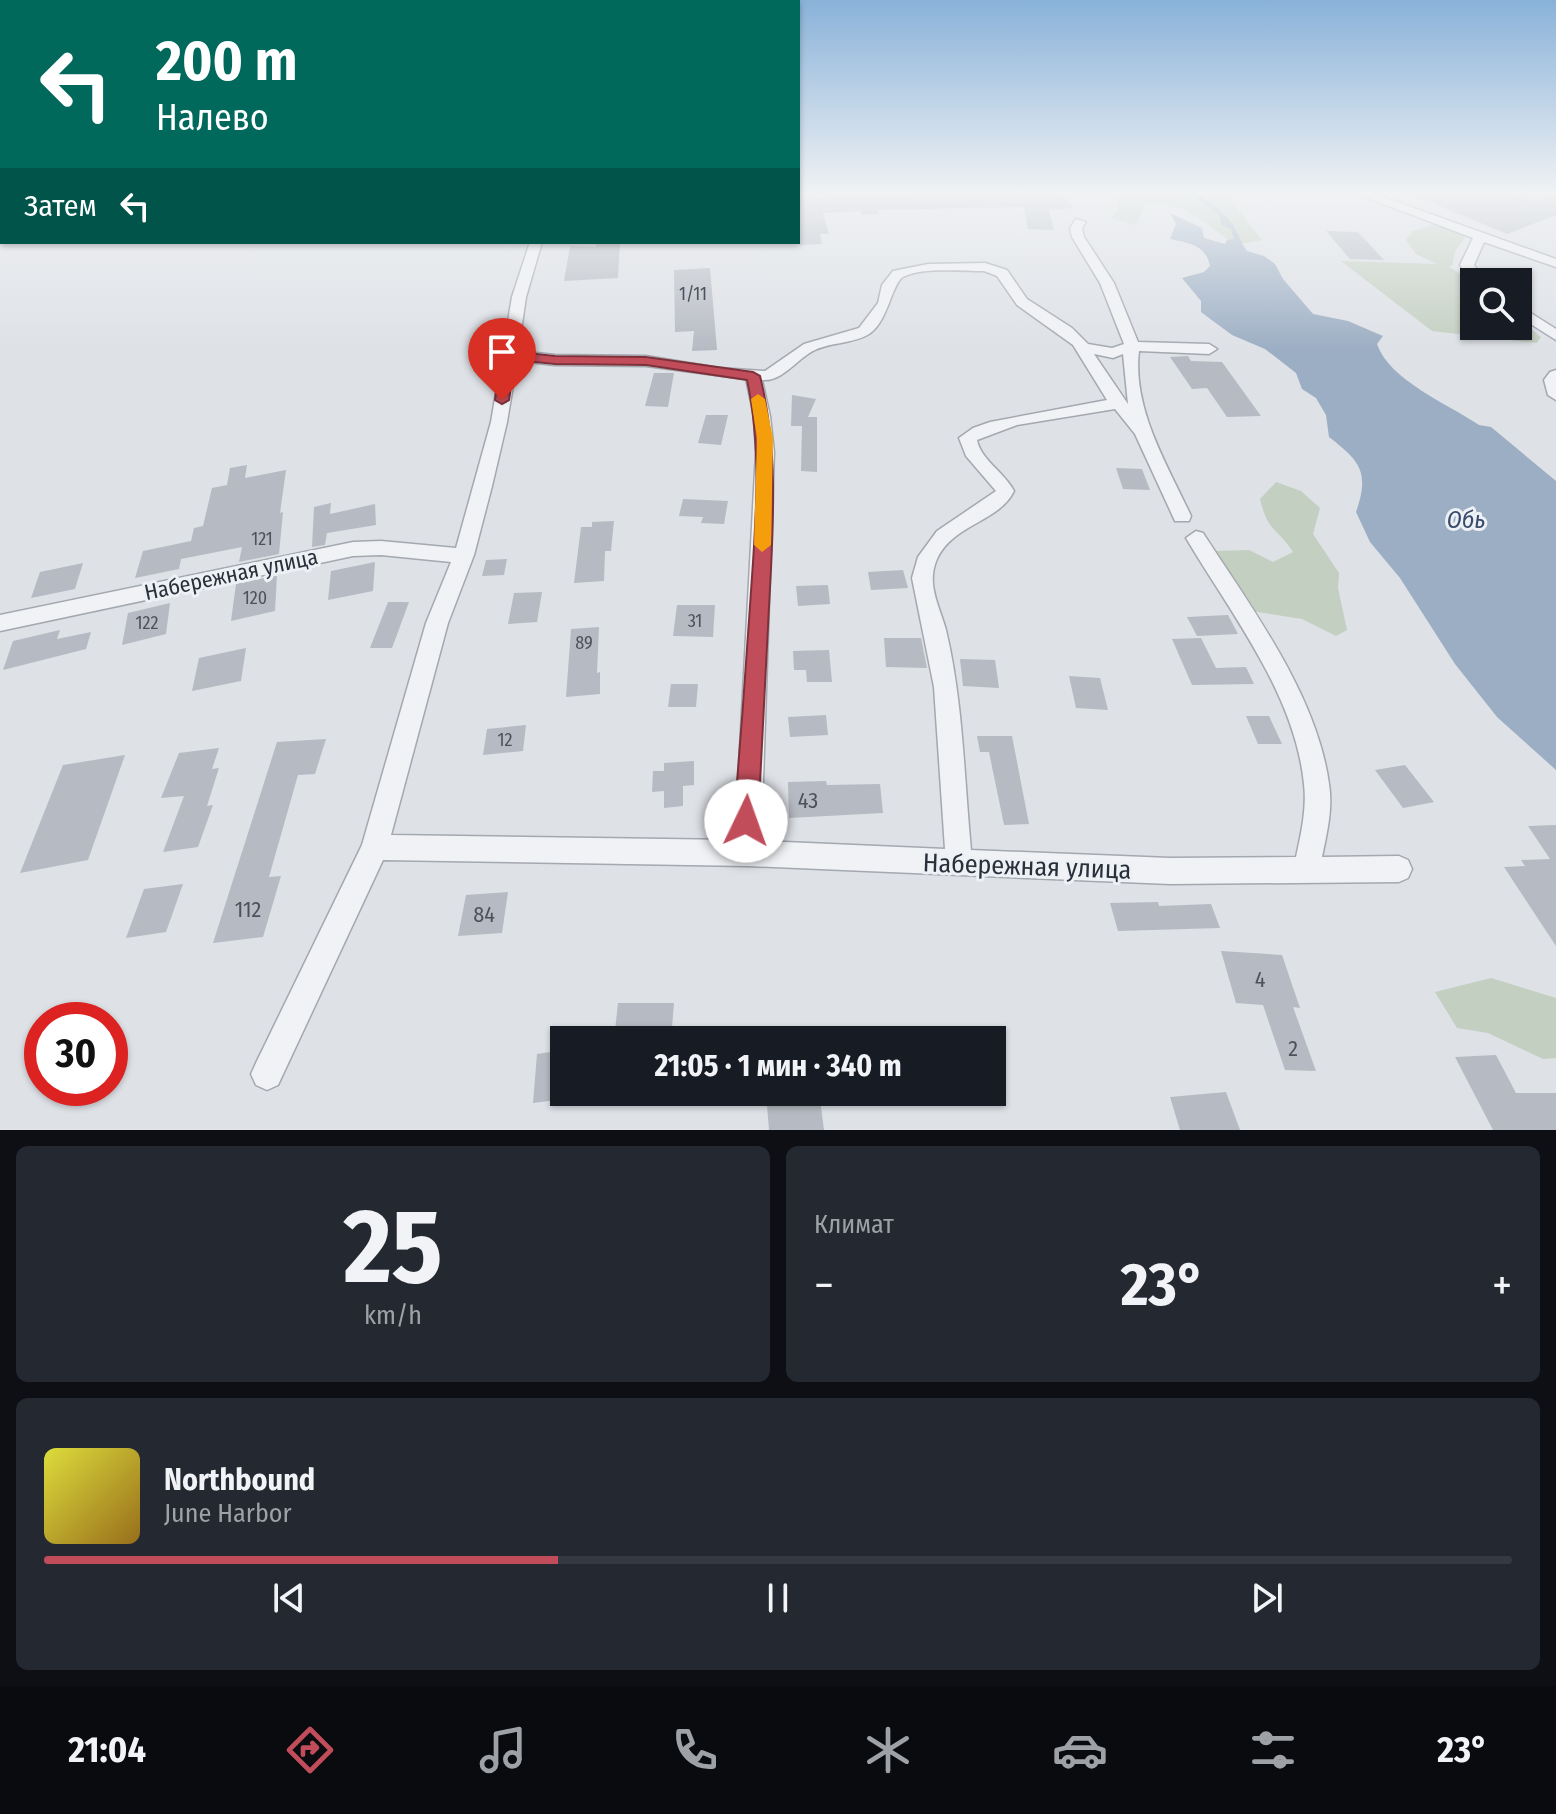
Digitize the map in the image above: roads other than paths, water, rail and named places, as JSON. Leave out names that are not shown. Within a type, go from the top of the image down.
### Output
[{"type":"street","points":[[267,1074],[375,847],[437,623],[464,555],[499,422],[508,355],[525,273],[535,245]]},
{"type":"street","points":[[1083,245],[1107,283],[1132,346],[1134,395],[1143,432],[1182,516]]},
{"type":"street","points":[[1469,268],[1467,265],[1476,245]]},
{"type":"street","points":[[1507,245],[1556,263]]},
{"type":"street","points":[[508,355],[555,360],[646,361],[768,376],[809,347],[864,331],[885,303],[893,279],[907,271],[928,268],[993,269],[1002,273],[1017,299],[1067,331],[1084,348],[1117,404],[1143,432]]},
{"type":"street","points":[[1532,319],[1556,336]]},
{"type":"street","points":[[1084,348],[1113,353],[1132,346],[1209,349]]},
{"type":"street","points":[[1556,375],[1552,380],[1556,395]]},
{"type":"street","points":[[748,853],[747,805],[762,571],[765,452],[762,416],[753,376]]},
{"type":"street","points":[[959,863],[941,662],[935,628],[923,590],[922,573],[937,540],[953,526],[1001,499],[1005,491],[969,449],[968,438],[978,431],[1011,422],[1117,404]]},
{"type":"street","points":[[1196,538],[1278,677],[1304,730],[1317,783],[1318,807],[1306,870]]},
{"type":"street","name":"Набережная улица","points":[[0,623],[353,549],[380,546],[433,556],[464,555]]},
{"type":"street","name":"Набережная улица","points":[[375,847],[748,853],[1170,871],[1399,869]]},
{"type":"water","name":"Обь","points":[[1192,245],[1244,245],[1247,251],[1264,256],[1275,264],[1283,279],[1313,314],[1348,321],[1383,336],[1377,344],[1384,357],[1406,380],[1479,425],[1491,427],[1556,481],[1556,770],[1497,717],[1455,664],[1400,578],[1370,542],[1356,512],[1362,487],[1359,468],[1348,453],[1329,437],[1326,415],[1316,398],[1302,389],[1296,373],[1265,349],[1232,335],[1201,312],[1201,301],[1182,278],[1204,272],[1210,266],[1205,253]]}]
